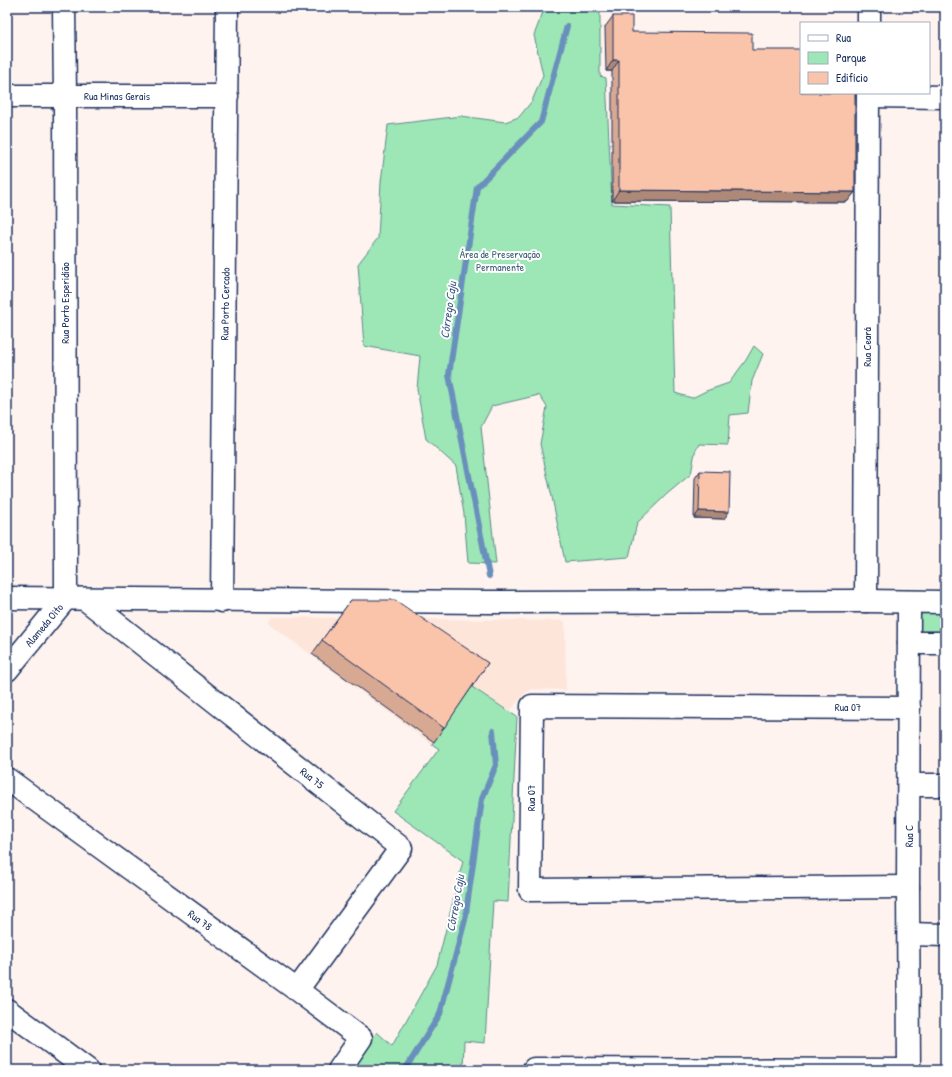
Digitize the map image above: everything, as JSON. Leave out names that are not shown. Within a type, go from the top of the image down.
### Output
[{"type":"street","name":"Rua Porto Esperidião","points":[[64,7],[75,599]]},
{"type":"street","name":"Rua Porto Cercado","points":[[222,600],[227,7]]},
{"type":"street","points":[[869,7],[869,22]]},
{"type":"street","points":[[868,94],[945,97]]},
{"type":"street","name":"Rua Ceará","points":[[866,601],[868,94]]},
{"type":"street","name":"Rua Minas Gerais","points":[[7,96],[227,96]]},
{"type":"street","points":[[7,598],[473,602],[945,602]]},
{"type":"street","name":"Alameda Oito","points":[[11,657],[75,599]]},
{"type":"street","name":"Rua 75","points":[[75,599],[401,848],[297,990]]},
{"type":"street","name":"Rua C","points":[[909,602],[909,1070]]},
{"type":"street","points":[[909,643],[945,643]]},
{"type":"street","name":"Rua 07","points":[[908,886],[530,890],[532,706],[909,708]]},
{"type":"street","name":"Rua 78","points":[[7,779],[361,1038],[339,1070]]},
{"type":"street","points":[[909,785],[945,786]]},
{"type":"street","points":[[909,934],[945,935]]},
{"type":"street","points":[[7,1010],[88,1070]]},
{"type":"street","points":[[534,1070],[909,1070]]},
{"type":"shaded area","points":[[272,617],[565,621],[566,690],[532,689],[524,694],[510,711],[485,695],[445,754],[268,623]]},
{"type":"green space","name":"Área de Preservação Permanente","points":[[545,7],[600,7],[600,76],[606,78],[612,204],[670,207],[675,393],[692,398],[706,391],[729,383],[746,360],[754,346],[763,354],[752,381],[748,413],[730,415],[728,445],[699,444],[695,452],[691,474],[667,494],[637,523],[629,557],[565,562],[540,444],[547,407],[539,395],[492,406],[481,427],[496,564],[468,563],[464,514],[456,466],[426,439],[417,389],[420,356],[364,346],[358,264],[378,238],[381,182],[388,125],[461,116],[505,122],[519,117],[532,101],[543,75],[534,35]]},
{"type":"green space","points":[[915,606],[945,606],[945,633],[921,633]]},
{"type":"green space","points":[[472,687],[517,717],[508,902],[493,901],[485,1043],[464,1041],[463,1070],[350,1070],[377,1032],[392,1046],[437,965],[463,861],[393,811],[439,749],[432,744]]},
{"type":"building","points":[[613,16],[632,16],[632,32],[752,33],[752,50],[800,50],[800,94],[855,94],[855,192],[619,190],[619,60],[613,60]]},
{"type":"building","points":[[700,471],[730,472],[729,512],[699,511]]},
{"type":"building","points":[[351,600],[395,600],[488,663],[444,728],[322,640]]},
{"type":"waterway","name":"Córrego Caju","points":[[489,576],[449,375],[477,187],[541,122],[567,26]]},
{"type":"waterway","name":"Córrego Caju","points":[[405,1070],[440,1014],[465,920],[482,799],[496,765],[493,731]]}]
